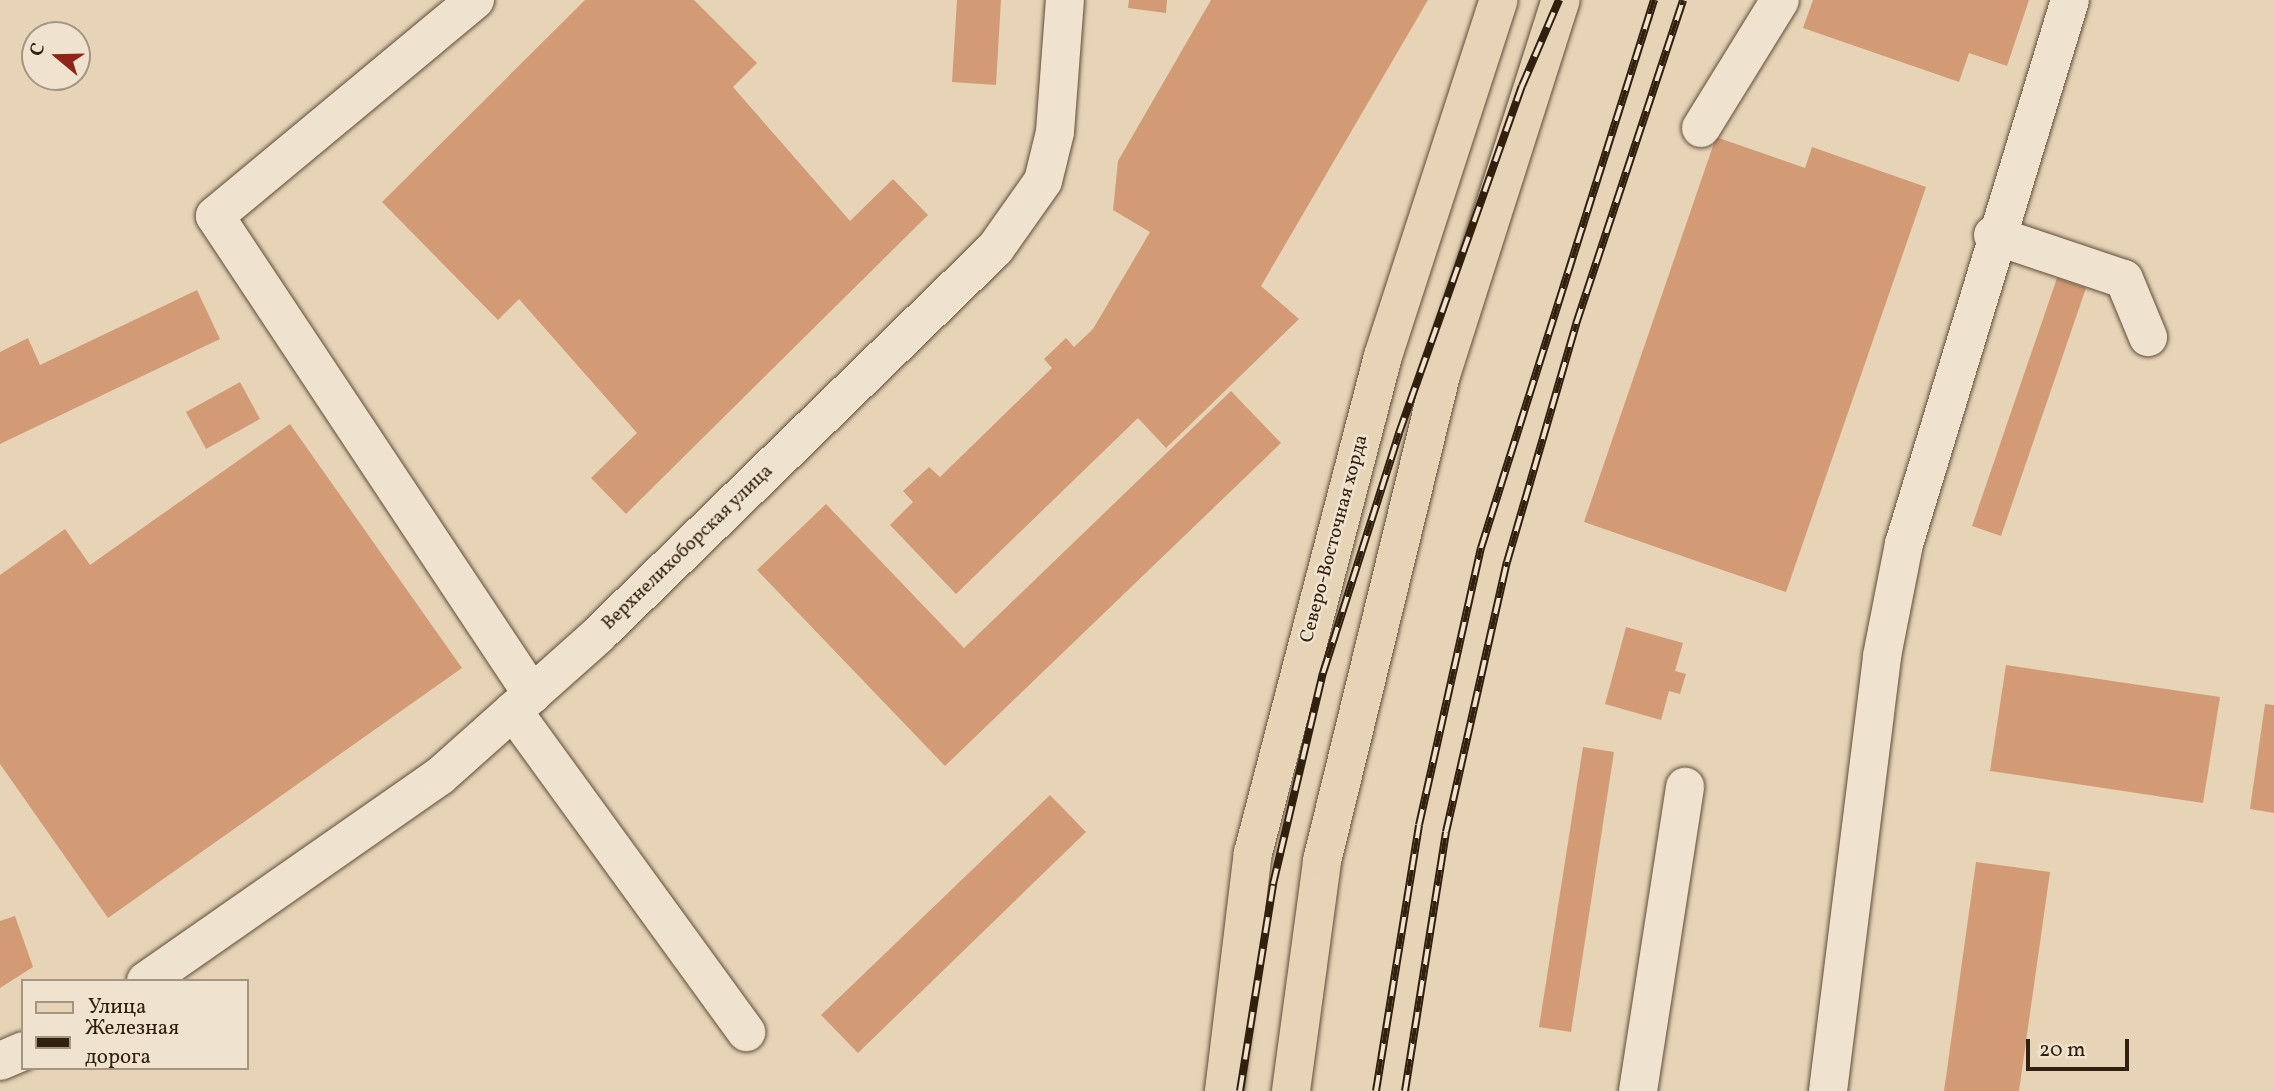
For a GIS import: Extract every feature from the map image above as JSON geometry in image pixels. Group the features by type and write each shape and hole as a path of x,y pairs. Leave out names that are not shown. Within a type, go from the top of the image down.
{"main road":[{"name":"Северо-Восточная хорда","path":"1224,1091 1253,853 1383,356 1499,0"},
{"path":"1290,1091 1322,861 1441,375 1560,0"}],"street":[{"path":"475,0 215,216 523,703 746,1032"},
{"name":"Верхнелихоборская улица","path":"149,979 440,776 523,703 1026,213 1043,181 1055,132 1065,0"},
{"path":"1701,128 1780,0"},
{"path":"1828,1091 1894,594 1993,235 2070,0"},
{"path":"1993,235 2124,279 2148,337"},
{"path":"1638,1091 1685,787"},
{"path":"0,1061 21,1052"}],"building":[{"path":"585,0 694,0 757,63 733,87 850,221 893,179 928,215 626,514 591,478 637,433 519,299 498,320 382,202"},
{"path":"957,0 1001,0 996,85 952,82"},
{"path":"1129,0 1167,0 1166,13 1128,8"},
{"path":"1211,0 1428,0 1261,286 1299,319 1166,448 1138,418 956,594 890,525 913,502 903,491 929,467 940,477 1052,368 1044,359 1066,338 1074,347 1093,329 1150,232 1113,210 1118,161"},
{"path":"1813,0 2029,0 2007,66 1969,53 1959,82 1803,28"},
{"path":"1716,137 1805,168 1812,147 1926,187 1786,592 1584,522"},
{"path":"2057,278 2086,288 2001,536 1972,526"},
{"path":"197,290 220,339 0,444 0,352 28,338 40,365"},
{"path":"240,382 260,419 206,449 186,412"},
{"path":"1231,391 1281,443 945,766 757,570 826,504 964,648"},
{"path":"290,424 462,668 108,918 0,764 0,575 65,529 90,565"},
{"path":"1626,627 1683,643 1675,671 1686,674 1680,694 1669,691 1661,720 1605,704"},
{"path":"2006,665 2220,697 2203,803 1990,771"},
{"path":"2265,704 2274,705 2274,813 2250,809"},
{"path":"1583,747 1614,752 1571,1032 1539,1027"},
{"path":"1050,795 1086,832 858,1053 821,1015"},
{"path":"1976,862 2050,872 2019,1091 1944,1091"},
{"path":"15,916 33,967 0,988 0,921"}],"railway":[{"path":"1240,1091 1273,884 1323,673 1399,433 1522,86 1559,0"},
{"path":"1376,1091 1419,825 1481,548 1654,0"},
{"path":"1405,1091 1446,832 1507,562 1576,324 1683,0"}]}
